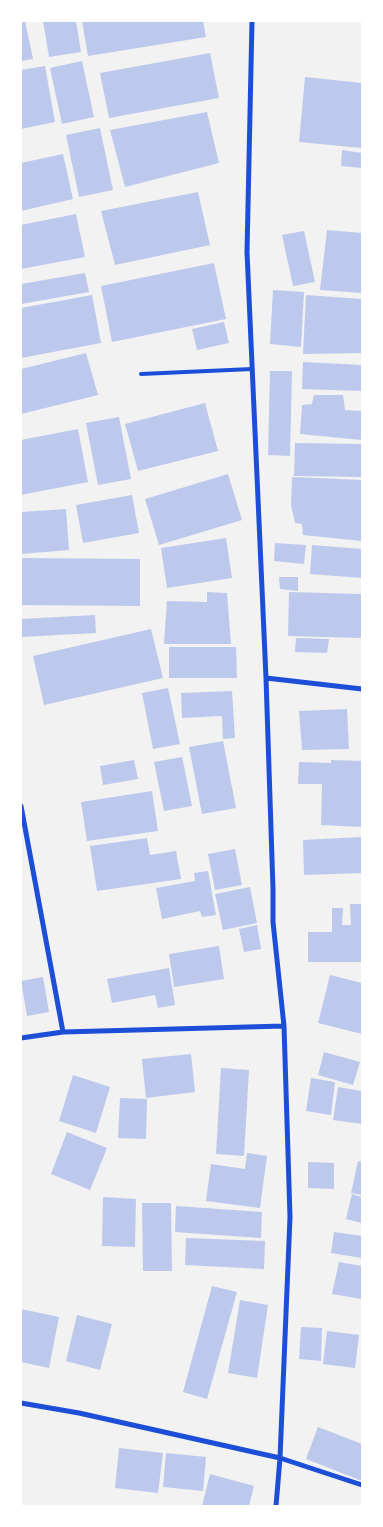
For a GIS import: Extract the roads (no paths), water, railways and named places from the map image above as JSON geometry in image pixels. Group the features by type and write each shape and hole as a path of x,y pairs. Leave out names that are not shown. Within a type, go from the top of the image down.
{"street":[{"path":"252,21 247,252 266,678 273,922 284,1026 290,1217 280,1458 276,1506"},
{"path":"266,678 362,689"},
{"path":"21,806 64,1032"},
{"path":"21,1038 64,1032 284,1026"},
{"path":"21,1403 79,1412 280,1458 362,1485"}],"lane":[{"path":"141,374 252,369"}]}
